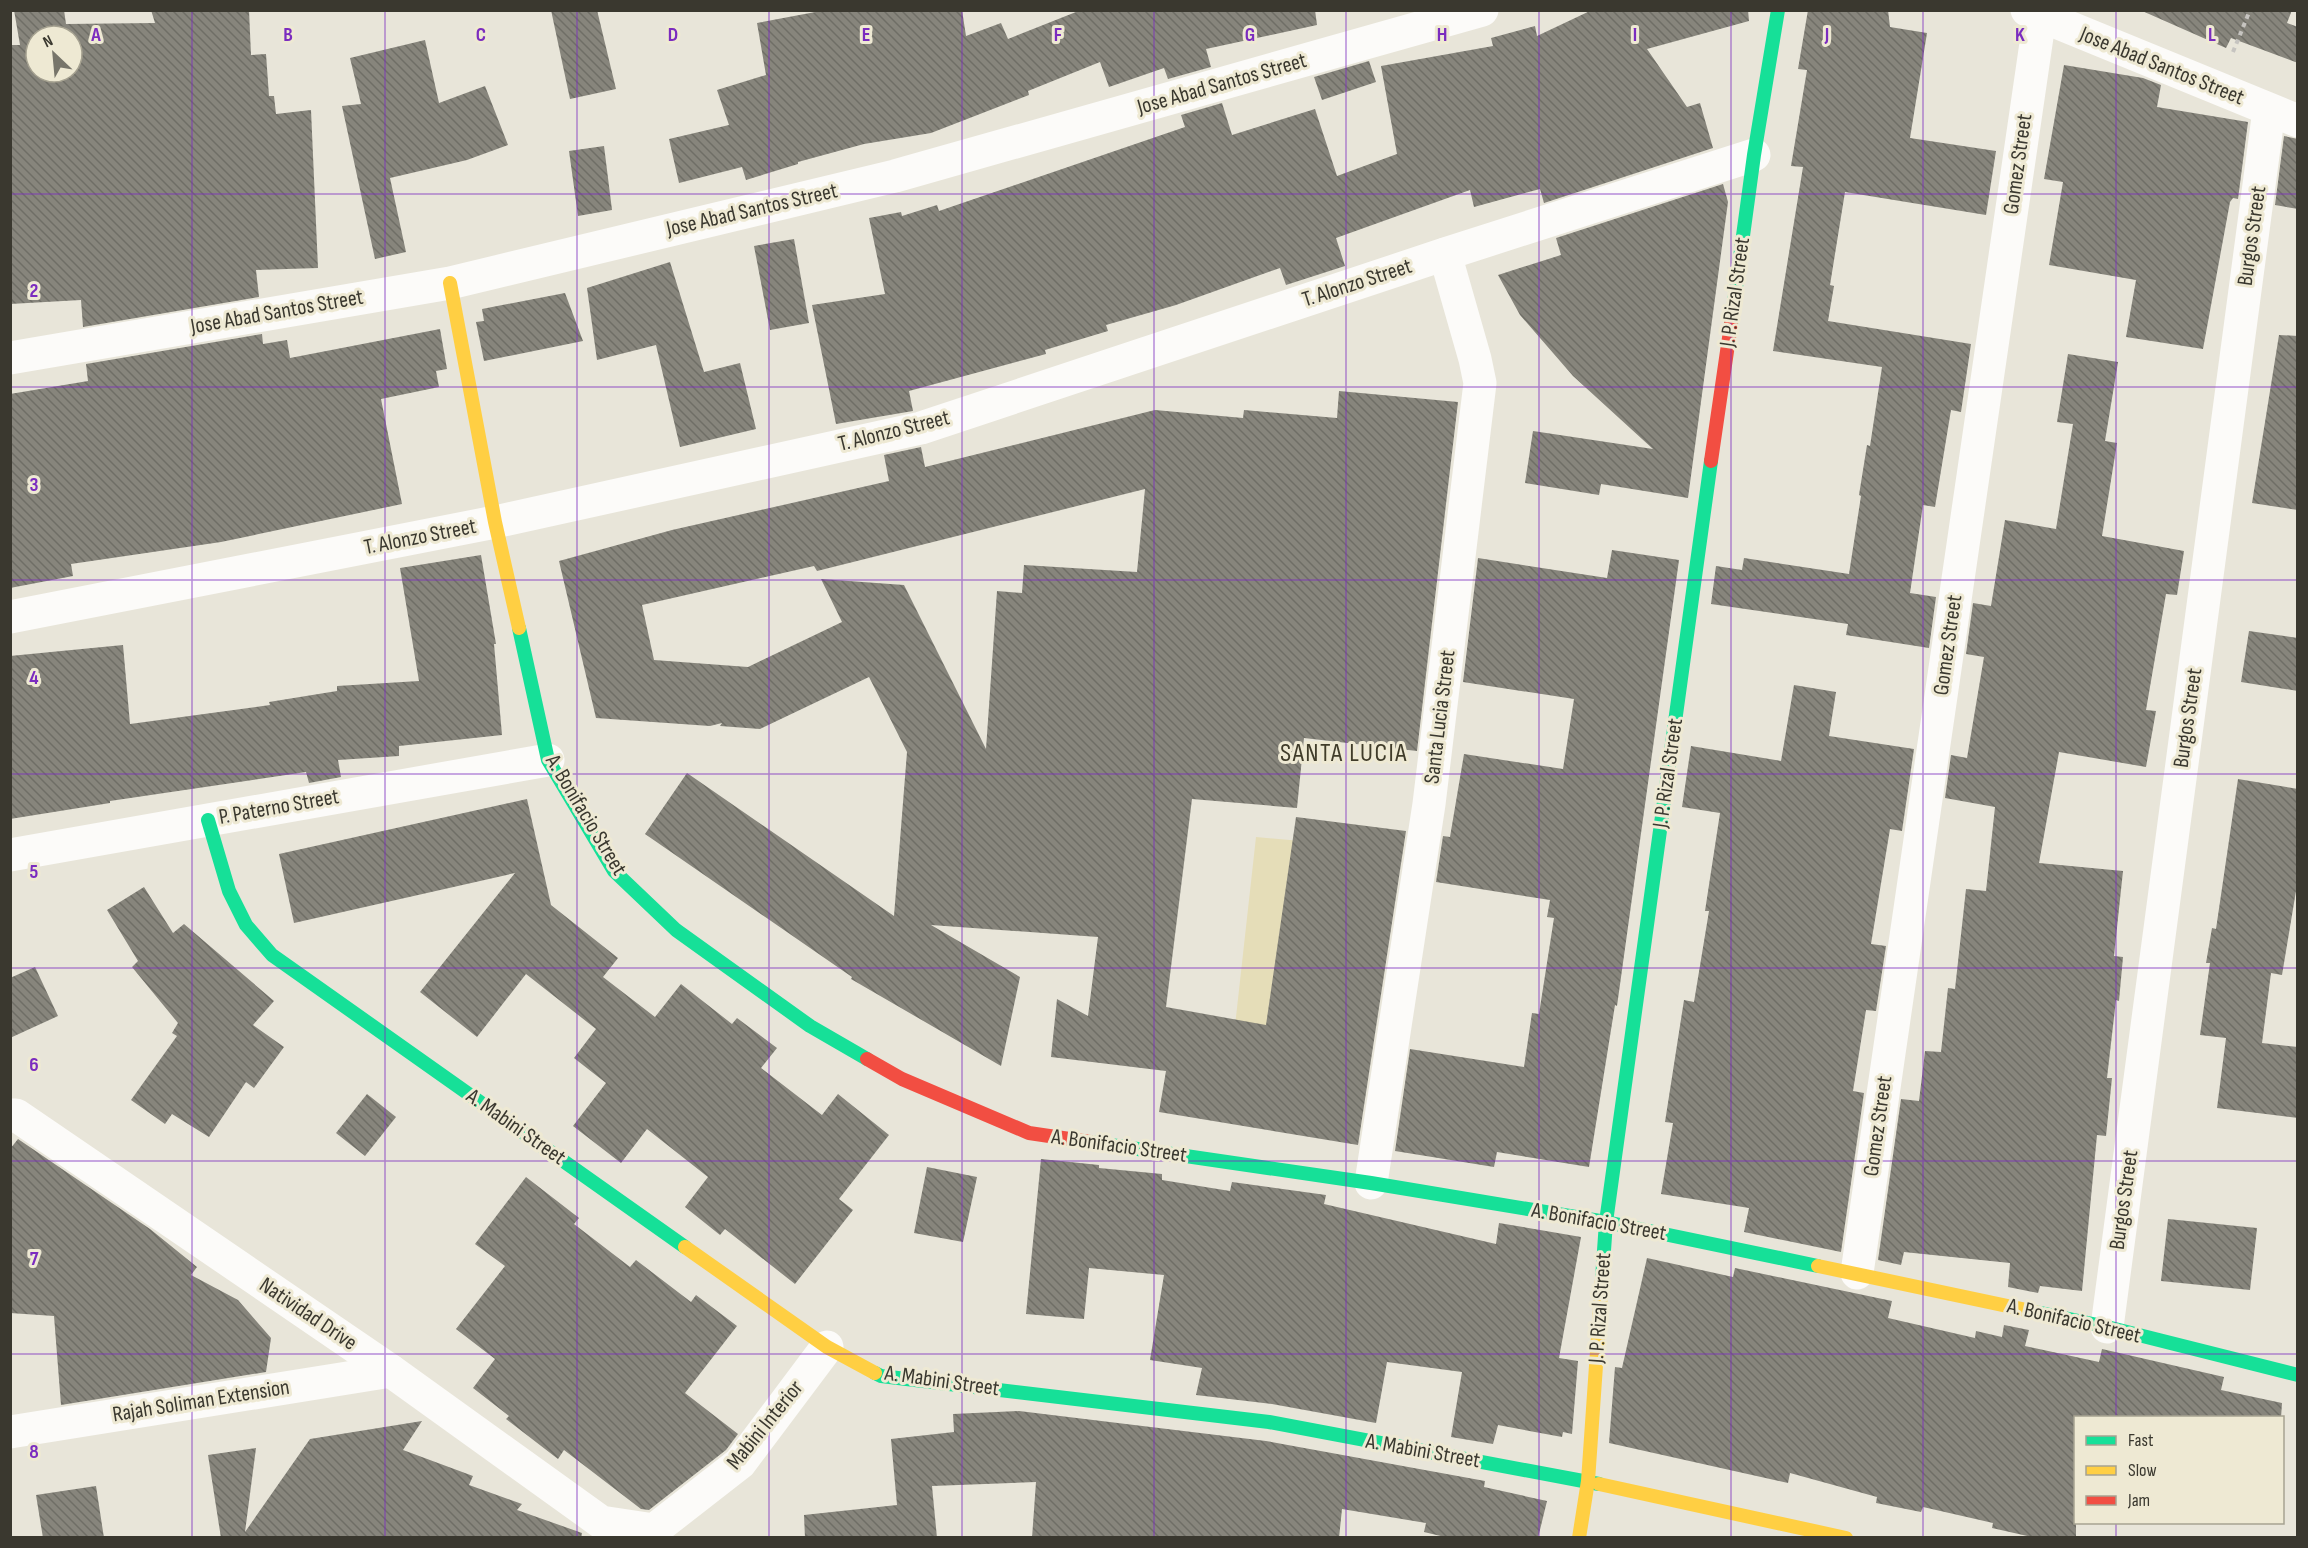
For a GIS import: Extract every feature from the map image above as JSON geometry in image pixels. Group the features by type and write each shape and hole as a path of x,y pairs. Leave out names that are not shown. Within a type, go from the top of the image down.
{"street":[{"name":"Jose Abad Santos Street","path":"10,358 450,283 895,176 1482,10"},
{"name":"J. P. Rizal Street","path":"1579,1538 1588,1481 1606,1222 1754,155 1778,10"},
{"name":"Jose Abad Santos Street","path":"2034,13 2283,115"},
{"name":"Gomez Street","path":"1857,1273 2034,13"},
{"name":"Burgos Street","path":"2107,1327 2283,115"},
{"name":"T. Alonzo Street","path":"10,617 495,522 921,428 1445,254 1754,155"},
{"name":"Santa Lucia Street","path":"1371,1183 1429,804 1480,382 1476,360 1445,254"},
{"name":"A. Bonifacio Street","path":"450,283 495,522 548,760 614,871 676,930 810,1026 902,1079 1029,1133 1371,1183 1606,1222 2107,1327 2298,1375"},
{"name":"P. Paterno Street","path":"10,855 548,760"},
{"name":"A. Mabini Street","path":"208,820 229,891 246,925 272,955 827,1347 881,1376 1269,1422 1588,1481 1846,1538"},
{"name":"Natividad Drive","path":"10,1115 16,1115 391,1371 600,1530"},
{"name":"Mabini Interior","path":"600,1530 654,1530 740,1463 827,1347"},
{"name":"Rajah Soliman Extension","path":"10,1432 391,1371"}],"path":[{"path":"2218,89 2250,10"}],"shaded area":[{"path":"1256,837 1392,849 1365,1040 1235,1026"}],"building":[{"path":"14,10 64,10 66,24 155,23 151,10 249,10 251,55 266,54 269,96 274,96 276,114 311,110 318,268 256,270 259,297 83,327 81,300 10,304 10,45 20,45"},
{"path":"551,10 597,10 616,89 570,99"},
{"path":"826,10 962,10 966,36 1001,23 1008,39 1081,10 1315,10 1317,25 1206,49 1211,67 1168,79 1164,68 1109,87 1100,62 1028,91 1029,95 931,133 864,144 798,162 798,164 746,180 742,167 679,183 669,139 729,125 717,90 766,75 757,23"},
{"path":"1592,10 1748,10 1749,21 1647,49 1687,107 1700,103 1713,148 1544,203 1540,189 1474,207 1470,190 1336,238 1345,266 1286,285 1280,268 1176,305 1106,325 1108,331 1045,350 1046,354 909,391 913,411 836,424 812,305 885,294 869,218 901,212 902,216 937,205 939,211 1185,127 1181,115 1222,103 1232,135 1315,109 1337,176 1397,154 1381,66 1493,46 1491,38 1535,26 1537,36"},
{"path":"1808,10 1888,10 1890,27 1927,33 1910,138 1996,151 1986,215 1845,192 1830,285 1834,286 1828,321 1971,344 1961,412 1951,410 1935,507 1923,505 1910,593 1936,597 1929,648 1846,635 1848,624 1711,604 1716,566 1742,570 1744,558 1849,574 1867,445 1870,446 1882,367 1773,351 1803,167 1791,166 1807,70 1798,69"},
{"path":"2140,10 2292,10 2287,23 2298,27 2298,63 2231,38 2226,48"},
{"path":"425,40 439,103 485,86 508,145 467,160 390,178 406,252 375,259 342,106 361,104 350,58"},
{"path":"1369,61 1376,82 1322,100 1314,77"},
{"path":"2064,65 2143,78 2161,85 2157,107 2248,122 2238,199 2233,198 2230,202 2203,349 2126,337 2136,280 2049,265 2063,182 2044,179"},
{"path":"2284,136 2298,139 2298,209 2275,205"},
{"path":"604,146 612,210 578,216 569,151"},
{"path":"1723,184 1728,202 1688,498 1601,484 1599,495 1525,483 1533,431 1653,449 1573,376 1520,315 1498,275 1561,255 1556,238"},
{"path":"794,239 809,323 770,330 754,246"},
{"path":"670,262 704,372 740,363 756,429 680,447 656,345 597,360 587,288"},
{"path":"565,293 583,341 484,361 476,322 484,321 482,309"},
{"path":"440,329 447,369 436,371 439,387 381,399 402,504 221,542 71,564 73,576 10,588 10,394 88,381 86,364 262,334 263,344 287,340 290,358"},
{"path":"2279,335 2298,336 2298,510 2252,503"},
{"path":"2068,354 2118,362 2105,441 2117,443 2102,536 2184,551 2177,595 2166,594 2146,710 2156,711 2146,767 2059,752 2039,863 2123,871 2114,956 2123,957 2119,1001 2116,1000 2107,1078 2112,1078 2106,1136 2097,1135 2082,1291 2040,1286 2038,1293 2008,1287 2010,1263 1904,1252 1901,1265 1878,1260 1901,1099 1919,1101 1925,1051 1941,1052 1948,988 1955,989 1966,889 1986,891 1995,807 1945,798 1951,755 1967,758 1984,657 1966,654 1973,603 1991,606 2005,520 2056,529 2073,424 2057,422"},
{"path":"1339,391 1458,402 1417,751 1304,738 1297,808 1192,799 1166,1007 1266,1025 1296,817 1406,831 1358,1145 1159,1112 1166,1071 1051,1057 1057,999 1088,1016 1098,937 931,925 1020,977 1001,1066 851,979 852,977 645,834 687,773 894,916 907,752 869,677 760,729 720,726 722,723 710,726 596,718 559,561 672,530 889,481 884,455 921,447 925,467 1155,410 1243,418 1244,410 1337,418","holes":["1145,489 1137,572 1024,565 1022,593 997,591 986,749 904,585 821,579 842,622 748,667 654,660 642,605 814,566 817,571"]},
{"path":"1612,550 1679,560 1617,1006 1615,1005 1589,1167 1497,1152 1494,1167 1395,1151 1410,1049 1524,1067 1532,1013 1539,1014 1554,918 1547,917 1550,900 1436,882 1443,836 1450,837 1464,754 1563,769 1574,699 1463,682 1478,558 1607,578"},
{"path":"481,555 496,644 494,644 502,735 399,746 399,756 338,760 341,777 309,783 306,772 110,801 110,803 10,819 10,656 123,645 130,724 270,705 269,702 337,691 337,686 419,681 400,568"},
{"path":"2249,631 2298,638 2298,691 2241,682"},
{"path":"1794,685 1836,692 1829,736 1914,749 1902,831 1890,829 1871,944 1886,946 1876,1011 1866,1010 1853,1091 1864,1093 1841,1252 1744,1232 1749,1208 1661,1194 1673,1123 1665,1122 1684,1000 1694,1002 1709,911 1705,911 1720,813 1682,807 1691,746 1781,761"},
{"path":"2238,779 2298,789 2298,879 2282,975 2271,973 2262,1043 2298,1047 2298,1118 2217,1108 2226,1038 2200,1035 2210,963 2206,963 2212,928 2216,929"},
{"path":"527,799 551,905 618,958 603,977 655,1017 681,984 732,1024 737,1018 777,1048 761,1068 822,1115 838,1094 889,1135 839,1199 853,1210 795,1284 725,1229 720,1235 685,1207 708,1177 647,1129 621,1163 573,1126 606,1083 574,1058 596,1029 526,974 477,1037 420,992 515,873 294,923 279,854"},
{"path":"144,887 173,933 184,924 274,1001 253,1025 284,1047 254,1088 246,1082 209,1137 172,1114 165,1124 131,1100 177,1036 172,1033 178,1023 132,967 138,961 107,910"},
{"path":"35,967 58,1016 10,1038 10,978"},
{"path":"367,1094 396,1117 365,1156 336,1133"},
{"path":"18,1139 150,1229 197,1267 191,1275 238,1300 271,1338 266,1372 61,1405 54,1316 10,1313 10,1149"},
{"path":"1041,1159 1162,1174 1162,1180 1230,1191 1232,1182 1326,1195 1324,1204 1496,1244 1499,1223 1581,1237 1559,1358 1578,1361 1572,1434 1563,1432 1562,1437 1498,1425 1493,1444 1451,1437 1462,1372 1387,1362 1376,1423 1272,1404 1196,1395 1202,1368 1150,1360 1164,1275 1089,1268 1084,1319 1026,1314"},
{"path":"927,1167 977,1177 963,1242 914,1233"},
{"path":"526,1177 579,1218 574,1224 630,1267 636,1260 691,1302 696,1295 737,1326 685,1393 738,1434 726,1450 649,1510 641,1509 564,1450 558,1459 506,1419 509,1416 473,1388 495,1359 456,1329 505,1266 475,1244"},
{"path":"2168,1219 2257,1228 2250,1290 2161,1281"},
{"path":"1647,1258 1733,1277 1735,1268 1892,1301 1888,1318 1975,1338 1976,1331 2002,1337 2004,1325 2029,1330 2025,1346 2099,1362 2102,1349 2224,1377 2221,1390 2282,1403 2281,1416 2074,1416 2076,1538 2036,1538 1992,1528 1993,1523 1923,1507 1921,1512 1876,1503 1877,1497 1790,1473 1788,1483 1609,1443 1615,1367 1622,1368"},
{"path":"1019,1411 1266,1441 1485,1481 1484,1487 1547,1501 1538,1538 1449,1538 1424,1532 1426,1523 1342,1509 1339,1538 1032,1538 1036,1482 932,1486 937,1538 805,1538 804,1515 897,1505 891,1439 954,1432 953,1414"},
{"path":"422,1421 403,1450 473,1476 469,1485 522,1504 517,1510 582,1533 581,1538 221,1538 208,1455 256,1448 245,1532 310,1439"},
{"path":"96,1486 104,1538 43,1538 36,1495"}],"traffic: fast":[{"path":"1731,324 1754,155 1778,10"},
{"path":"1602,1279 1606,1222 1711,461"},
{"path":"519,628 548,760 614,871 676,930 810,1026 867,1059"},
{"path":"208,820 229,891 246,925 272,955 685,1247"},
{"path":"1090,1142 1371,1183 1606,1222 1818,1266"},
{"path":"2036,1312 2107,1327 2298,1375"},
{"path":"875,1373 881,1376 1269,1422 1599,1484"}],"traffic: slow":[{"path":"450,283 495,522 519,628"},
{"path":"685,1247 827,1347 875,1373"},
{"path":"1818,1266 2036,1312"},
{"path":"1579,1538 1588,1481 1602,1279"},
{"path":"1599,1484 1846,1538"}],"traffic: jam":[{"path":"1711,461 1731,324"},
{"path":"867,1059 902,1079 1029,1133 1090,1142"}],"district":[{"name":"SANTA LUCIA","path":"1344,753"}]}
